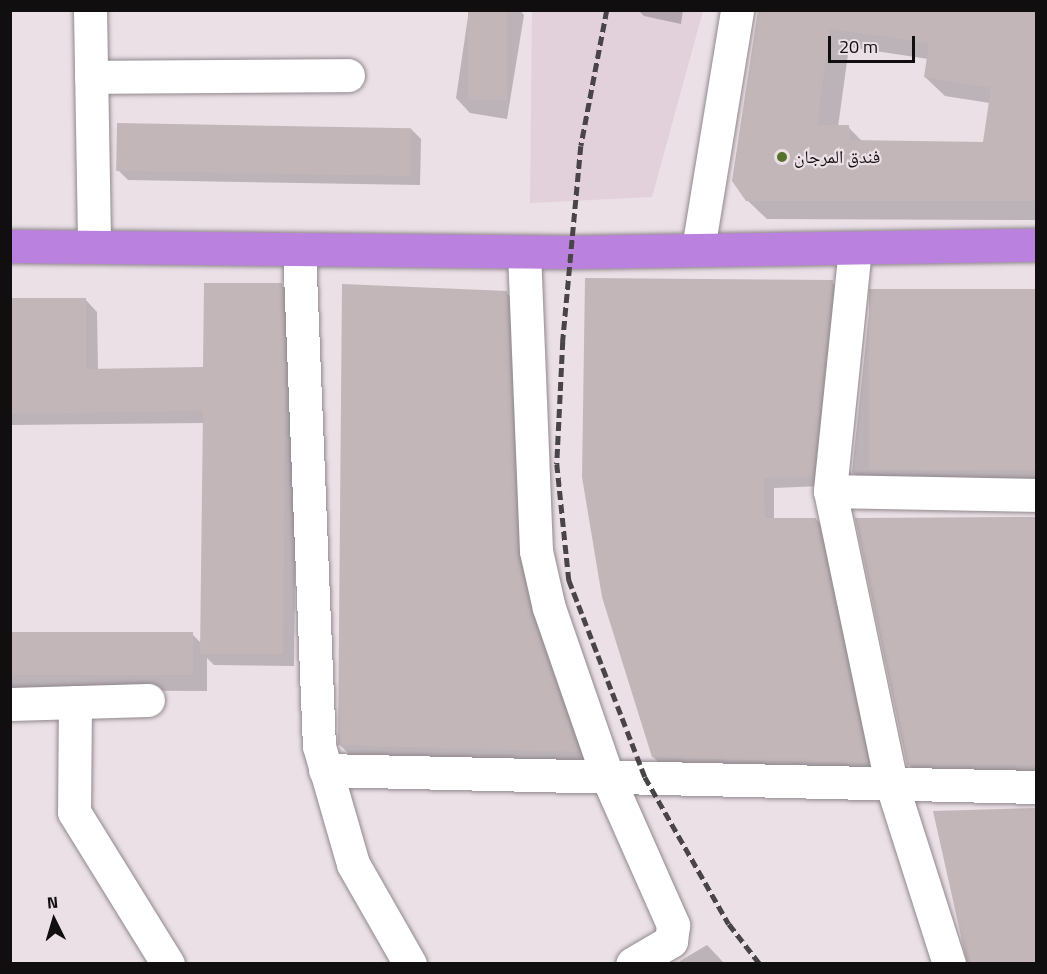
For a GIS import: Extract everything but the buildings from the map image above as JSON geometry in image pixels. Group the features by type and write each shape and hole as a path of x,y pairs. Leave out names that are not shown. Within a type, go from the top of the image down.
{"highway":[{"path":"10,246 524,252 1036,245"}],"street":[{"path":"90,10 94,246"},
{"path":"698,249 737,10"},
{"path":"91,77 348,75"},
{"path":"855,248 830,491 891,782 949,963"},
{"path":"299,249 319,746 353,864 410,963"},
{"path":"524,252 537,551 549,608 608,778 675,935 671,941 632,963"},
{"path":"830,491 1036,495"},
{"path":"10,704 148,700"},
{"path":"75,702 74,812 168,963"},
{"path":"325,770 1036,787"}],"shaded area":[{"path":"532,11 703,11 652,197 530,203"}],"railway":[{"path":"607,10 581,146 563,341 557,464 569,580 645,777 729,924 760,964"}],"place":[{"name":"فندق المرجان","path":"782,157"}]}
